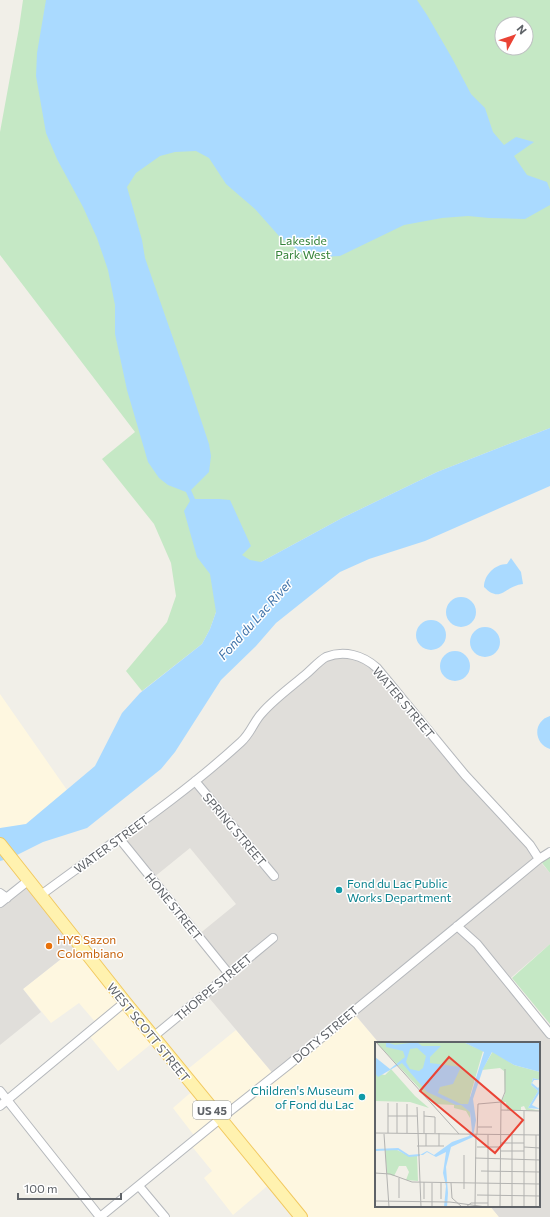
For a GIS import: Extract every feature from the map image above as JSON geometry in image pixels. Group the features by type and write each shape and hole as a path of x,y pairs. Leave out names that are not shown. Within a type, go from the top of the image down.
{"main road":[{"name":"WEST SCOTT STREET","path":"0,844 153,1037 301,1217"}],"street":[{"name":"WATER STREET","path":"41,895 195,782 243,741 254,727 261,713 324,658 336,654 351,654 365,659 378,669 465,775 530,845 539,859"},
{"name":"SPRING STREET","path":"195,782 274,876"},
{"name":"HONE STREET","path":"119,838 229,974"},
{"name":"DOTY STREET","path":"100,1217 539,859 550,852"},
{"path":"0,903 4,895 29,880"},
{"path":"457,926 477,944 550,1034"},
{"name":"THORPE STREET","path":"153,1037 273,938"},
{"path":"0,1106 125,1002"},
{"path":"0,1091 100,1217"},
{"path":"139,1186 165,1217"}],"shaded area":[{"path":"332,655 368,661 550,873 550,944 507,981 550,1034 550,1217 499,1217 491,1207 540,1207 540,1042 378,1042 352,1011 275,1076 205,993 229,974 198,935 236,904 190,848 153,878 119,838 195,781 324,658"},
{"path":"0,694 67,790 26,824 0,829"},
{"path":"29,880 80,944 23,989 41,1012 0,1045 0,893 7,897"},
{"path":"80,944 156,1040 118,1071 87,1033 97,1024 79,1003 51,1023 23,989"},
{"path":"352,1011 378,1042 375,1042 375,1207 491,1207 499,1217 301,1217 272,1182 233,1215 204,1178 212,1171 190,1144 196,1138 173,1108 196,1090 183,1073 236,1030 275,1076"}],"green space":[{"name":"Lakeside Park West","path":"23,0 550,0 550,428 437,472 342,518 261,562 216,612 210,629 202,644 142,691 126,671 167,622 176,596 171,563 154,524 102,459 135,432 0,255 0,132"},
{"path":"550,852 550,873 539,859"},
{"path":"550,944 550,1024 512,978"}],"water":[{"name":"Fond du Lac River","path":"46,0 417,0 452,58 471,94 485,108 493,132 504,145 516,137 534,142 514,156 527,175 547,182 550,190 550,205 525,219 468,216 442,218 404,225 340,256 322,257 303,254 279,236 255,209 226,184 209,158 196,151 175,152 160,156 136,173 127,187 142,240 145,258 209,444 211,456 209,472 191,490 195,499 230,500 251,546 242,555 250,560 261,562 342,518 437,472 550,428 550,486 425,541 369,559 340,572 276,623 256,646 221,680 175,752 161,769 87,828 43,842 11,858 0,861 0,828 26,824 95,766 122,713 140,693 202,644 210,629 216,612 210,574 197,557 184,511 190,501 186,492 168,485 159,478 148,462 127,390 115,334 115,305 108,270 97,238 83,207 57,159 46,133 36,76 37,53"},
{"path":"511,558 521,572 523,584 517,585 499,594 490,592 484,587 488,574 494,568 507,564"},
{"path":"461,597 471,602 476,612 471,622 461,627 451,622 446,612 451,602"},
{"path":"431,620 437,621 445,629 445,641 437,649 431,650 425,649 417,641 416,635 417,629 425,621"},
{"path":"485,627 496,631 500,642 496,653 485,657 474,653 470,642 474,631"},
{"path":"455,651 461,652 469,660 469,672 461,680 455,681 449,680 441,672 440,666 441,660 449,652"},
{"path":"550,716 550,749 540,742 537,732 540,722"}],"place":[{"name":"Fond du Lac Public Works Department","path":"339,890"},
{"name":"HYS Sazon Colombiano","path":"49,946"},
{"name":"Children's Museum of Fond du Lac","path":"362,1097"}]}
